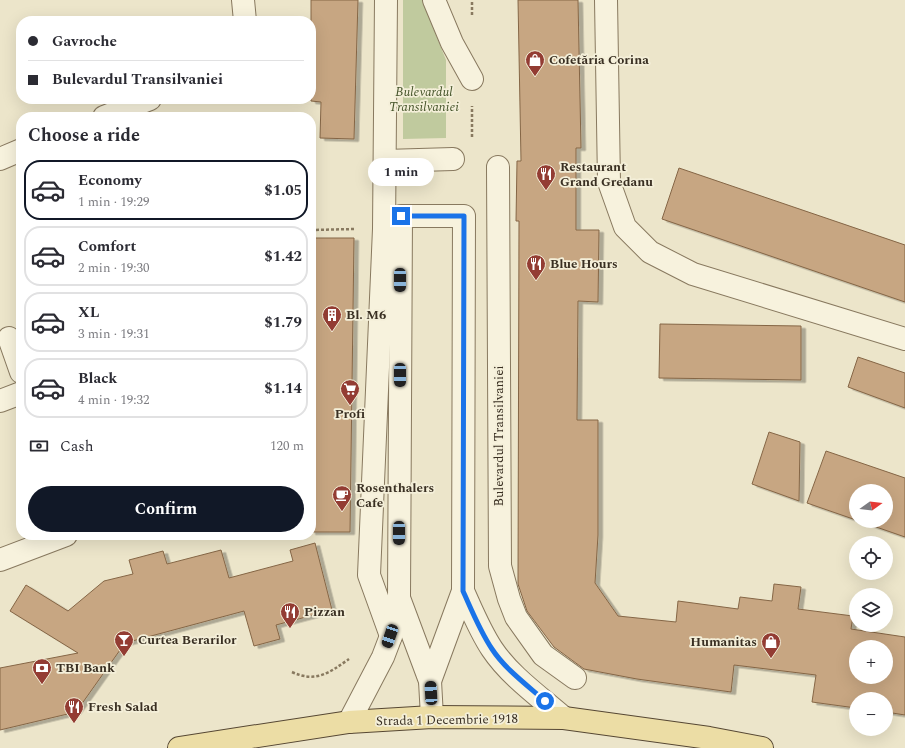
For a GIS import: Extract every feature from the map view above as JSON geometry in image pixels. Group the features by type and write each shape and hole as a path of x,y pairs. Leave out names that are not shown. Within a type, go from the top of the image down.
{"main road":[{"name":"Strada 1 Decembrie 1918","path":"180,748 349,722 432,717 564,718 709,738 762,748"}],"street":[{"path":"243,0 245,16"},
{"path":"386,0 384,228 369,575 390,636"},
{"path":"434,0 452,44 472,79"},
{"path":"606,0 609,182 625,227 650,252 693,274 905,339"},
{"path":"117,112 137,104"},
{"path":"0,158 16,152"},
{"path":"385,161 453,159"},
{"name":"Bulevardul Transilvaniei","path":"498,167 500,566 509,599 516,617 543,655 575,678"},
{"path":"349,722 383,657 390,636 399,598 401,216 464,216 463,591 430,682"},
{"path":"10,338 16,357"},
{"path":"0,401 16,395"},
{"path":"0,560 53,540"},
{"path":"463,591 477,624 492,650 514,673 564,718"},
{"path":"399,598 430,682 432,717"}],"path":[{"path":"316,230 384,228"},
{"path":"292,672 308,678 318,676 331,671 354,655"}],"green space":[{"name":"Bulevardul Transilvaniei","path":"403,0 422,0 446,60 446,138 403,139"}],"building":[{"path":"311,0 358,0 354,139 320,138 321,102 316,102 316,16 311,16"},
{"path":"518,0 578,0 581,148 576,148 576,230 599,230 598,302 578,301 577,420 598,420 598,535 595,583 618,616 676,622 678,601 738,609 740,597 772,601 774,584 801,587 798,609 849,615 849,632 871,632 905,637 905,715 893,713 893,692 849,692 849,707 812,702 816,675 734,665 731,692 637,679 584,669 554,647 527,611 518,584 519,221 516,221 517,161 521,161"},
{"path":"679,168 905,245 905,302 662,219"},
{"name":"Bl. M6","path":"316,238 354,238 350,532 316,532"},
{"path":"660,324 801,326 801,380 659,378"},
{"path":"858,357 905,373 905,408 848,387"},
{"path":"769,432 800,442 799,501 752,484"},
{"path":"826,451 905,478 905,537 879,528 893,528 893,484 849,484 849,518 807,503"},
{"path":"315,543 332,610 276,625 280,639 254,646 244,611 125,643 76,712 0,730 0,668 78,653 10,611 26,585 68,611 104,581 133,574 129,560 163,551 167,564 221,550 229,578 293,561 290,550"}],"place":[{"name":"Cofetăria Corina","path":"535,77"},
{"name":"Restaurant Grand Gredanu","path":"546,191"},
{"name":"Blue Hours","path":"536,281"},
{"name":"Bl. M6","path":"332,332"},
{"name":"Profi","path":"350,406"},
{"name":"Rosenthalers Cafe","path":"342,512"},
{"name":"Pizzan","path":"290,629"},
{"name":"Curtea Berarilor","path":"124,657"},
{"name":"Humanitas","path":"771,659"},
{"name":"TBI Bank","path":"42,685"},
{"name":"Fresh Salad","path":"74,724"}],"route":[{"path":"401,216 464,216 463,591 477,624 492,650 514,673 545,701"}]}
